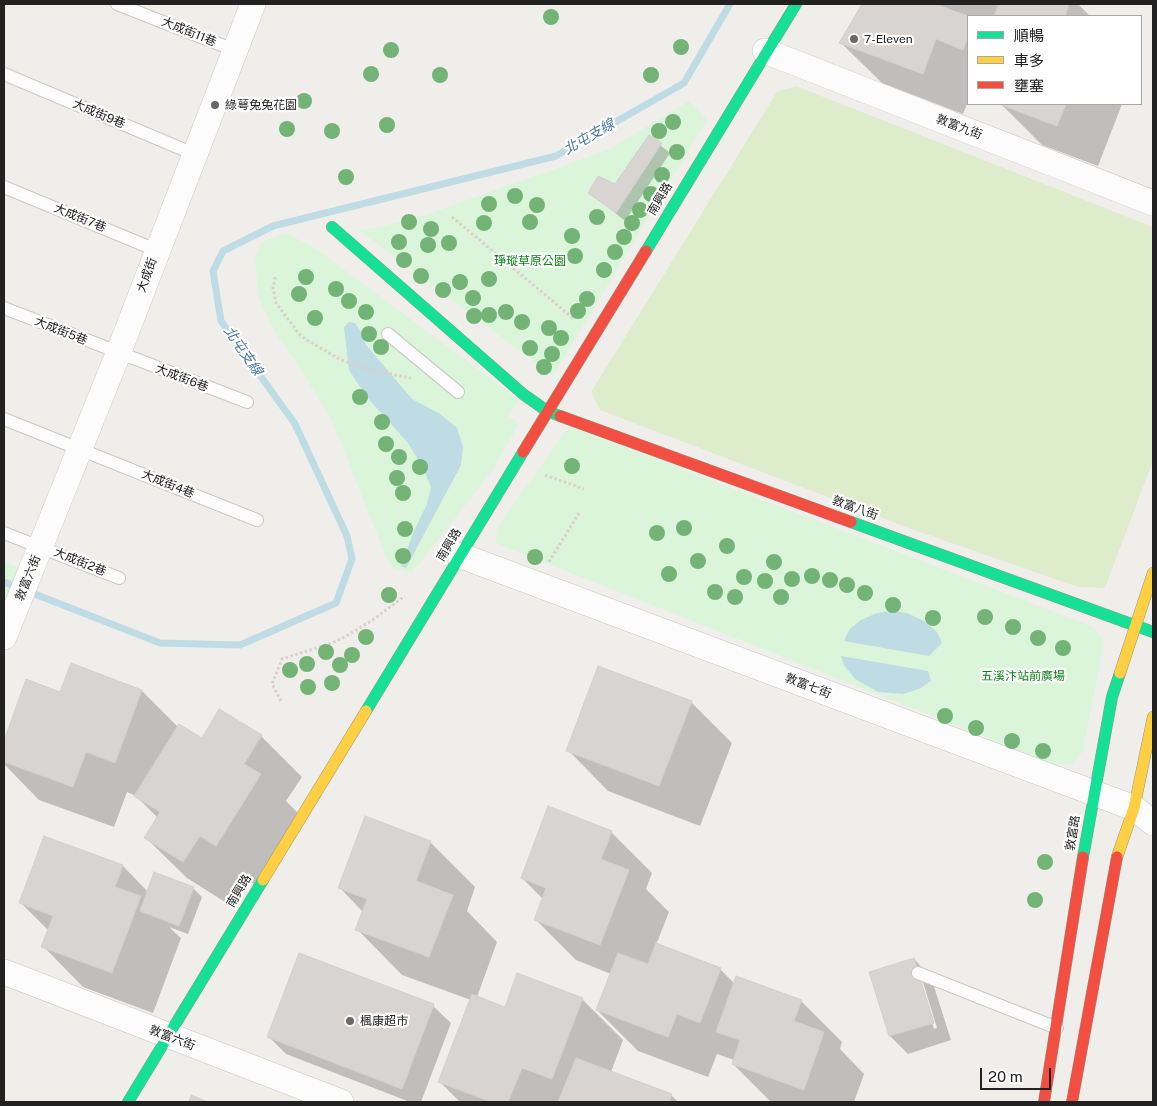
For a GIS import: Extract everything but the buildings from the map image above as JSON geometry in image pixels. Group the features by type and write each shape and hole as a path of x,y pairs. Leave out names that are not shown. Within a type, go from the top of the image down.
{"street":[{"name":"大成街","path":"40,547 78,448 118,354 156,250 253,4"},
{"name":"南興路","path":"128,1102 765,51 796,4"},
{"name":"敦富九街","path":"765,51 1153,203"},
{"name":"敦富八街","path":"332,227 523,394 547,411 1153,632"},
{"name":"敦富六街","path":"8,626 40,547"},
{"name":"敦富七街","path":"459,555 1093,792 1134,808 1153,823"},
{"name":"敦富路","path":"1044,1102 1093,792 1112,697 1153,573"},
{"path":"1072,1102 1117,856 1134,808 1153,717"},
{"name":"敦富六街","path":"4,972 341,1102"}],"lane":[{"name":"大成街11巷","path":"117,4 234,50"},
{"name":"大成街9巷","path":"4,74 194,154"},
{"name":"大成街7巷","path":"4,187 156,250"},
{"name":"大成街5巷","path":"4,308 118,354"},
{"path":"388,334 458,392"},
{"name":"大成街6巷","path":"118,354 247,402"},
{"name":"大成街4巷","path":"4,419 257,520"},
{"name":"大成街2巷","path":"4,533 119,578"},
{"path":"918,973 1057,1028"}],"path":[{"path":"452,217 594,334"},
{"path":"275,278 273,288 276,303 295,329 308,340 349,363 413,379"},
{"path":"545,475 584,489"},
{"path":"546,567 579,513"},
{"path":"281,701 272,684 282,659 350,634 374,620 412,590"}],"green space":[{"path":"796,86 1153,227 1153,461 1105,588 1078,587 914,530 600,410 591,392 777,92"},
{"name":"琤瑽草原公園","path":"689,101 707,120 553,376 360,231 414,219 608,150"},
{"path":"286,233 315,248 519,400 508,416 519,423 493,470 412,573 390,567 332,421 295,360 278,338 259,299 255,261 261,242"},
{"name":"五溪汴站前廣場","path":"569,426 1094,627 1104,642 1083,751 1073,764 1054,764 495,543 500,523"},
{"path":"4,562 21,568 4,608"}],"water":[{"path":"349,322 355,323 366,345 412,399 440,414 457,428 463,447 461,465 406,568 401,566 414,531 427,504 431,487 422,466 408,443 366,396 349,370 344,327"},
{"path":"892,611 907,613 924,621 937,632 942,643 929,656 844,641 849,630 861,620 877,613"},
{"path":"841,656 928,671 931,681 919,689 903,694 878,692 855,679 844,665"}],"waterway":[{"name":"北屯支線","path":"4,582 160,643 240,645 336,603 352,559 347,536 295,424 221,321 213,271 223,251 273,226 556,156 684,83 730,4"}],"traffic: fast":[{"path":"646,251 796,4"},
{"path":"332,227 523,394 547,411 560,416"},
{"path":"366,711 523,452"},
{"path":"851,522 1153,632"},
{"path":"1083,857 1112,697 1120,673"},
{"path":"128,1102 263,880"}],"traffic: slow":[{"path":"1120,673 1153,573"},
{"path":"263,880 366,711"},
{"path":"1117,857 1134,808 1153,717"}],"traffic: jam":[{"path":"523,452 646,251"},
{"path":"560,416 851,522"},
{"path":"1044,1102 1083,857"},
{"path":"1072,1102 1117,857"}],"place":[{"name":"7-Eleven","path":"854,39"},
{"name":"綠萼兔兔花園","path":"215,105"},
{"name":"楓康超市","path":"350,1021"}]}
